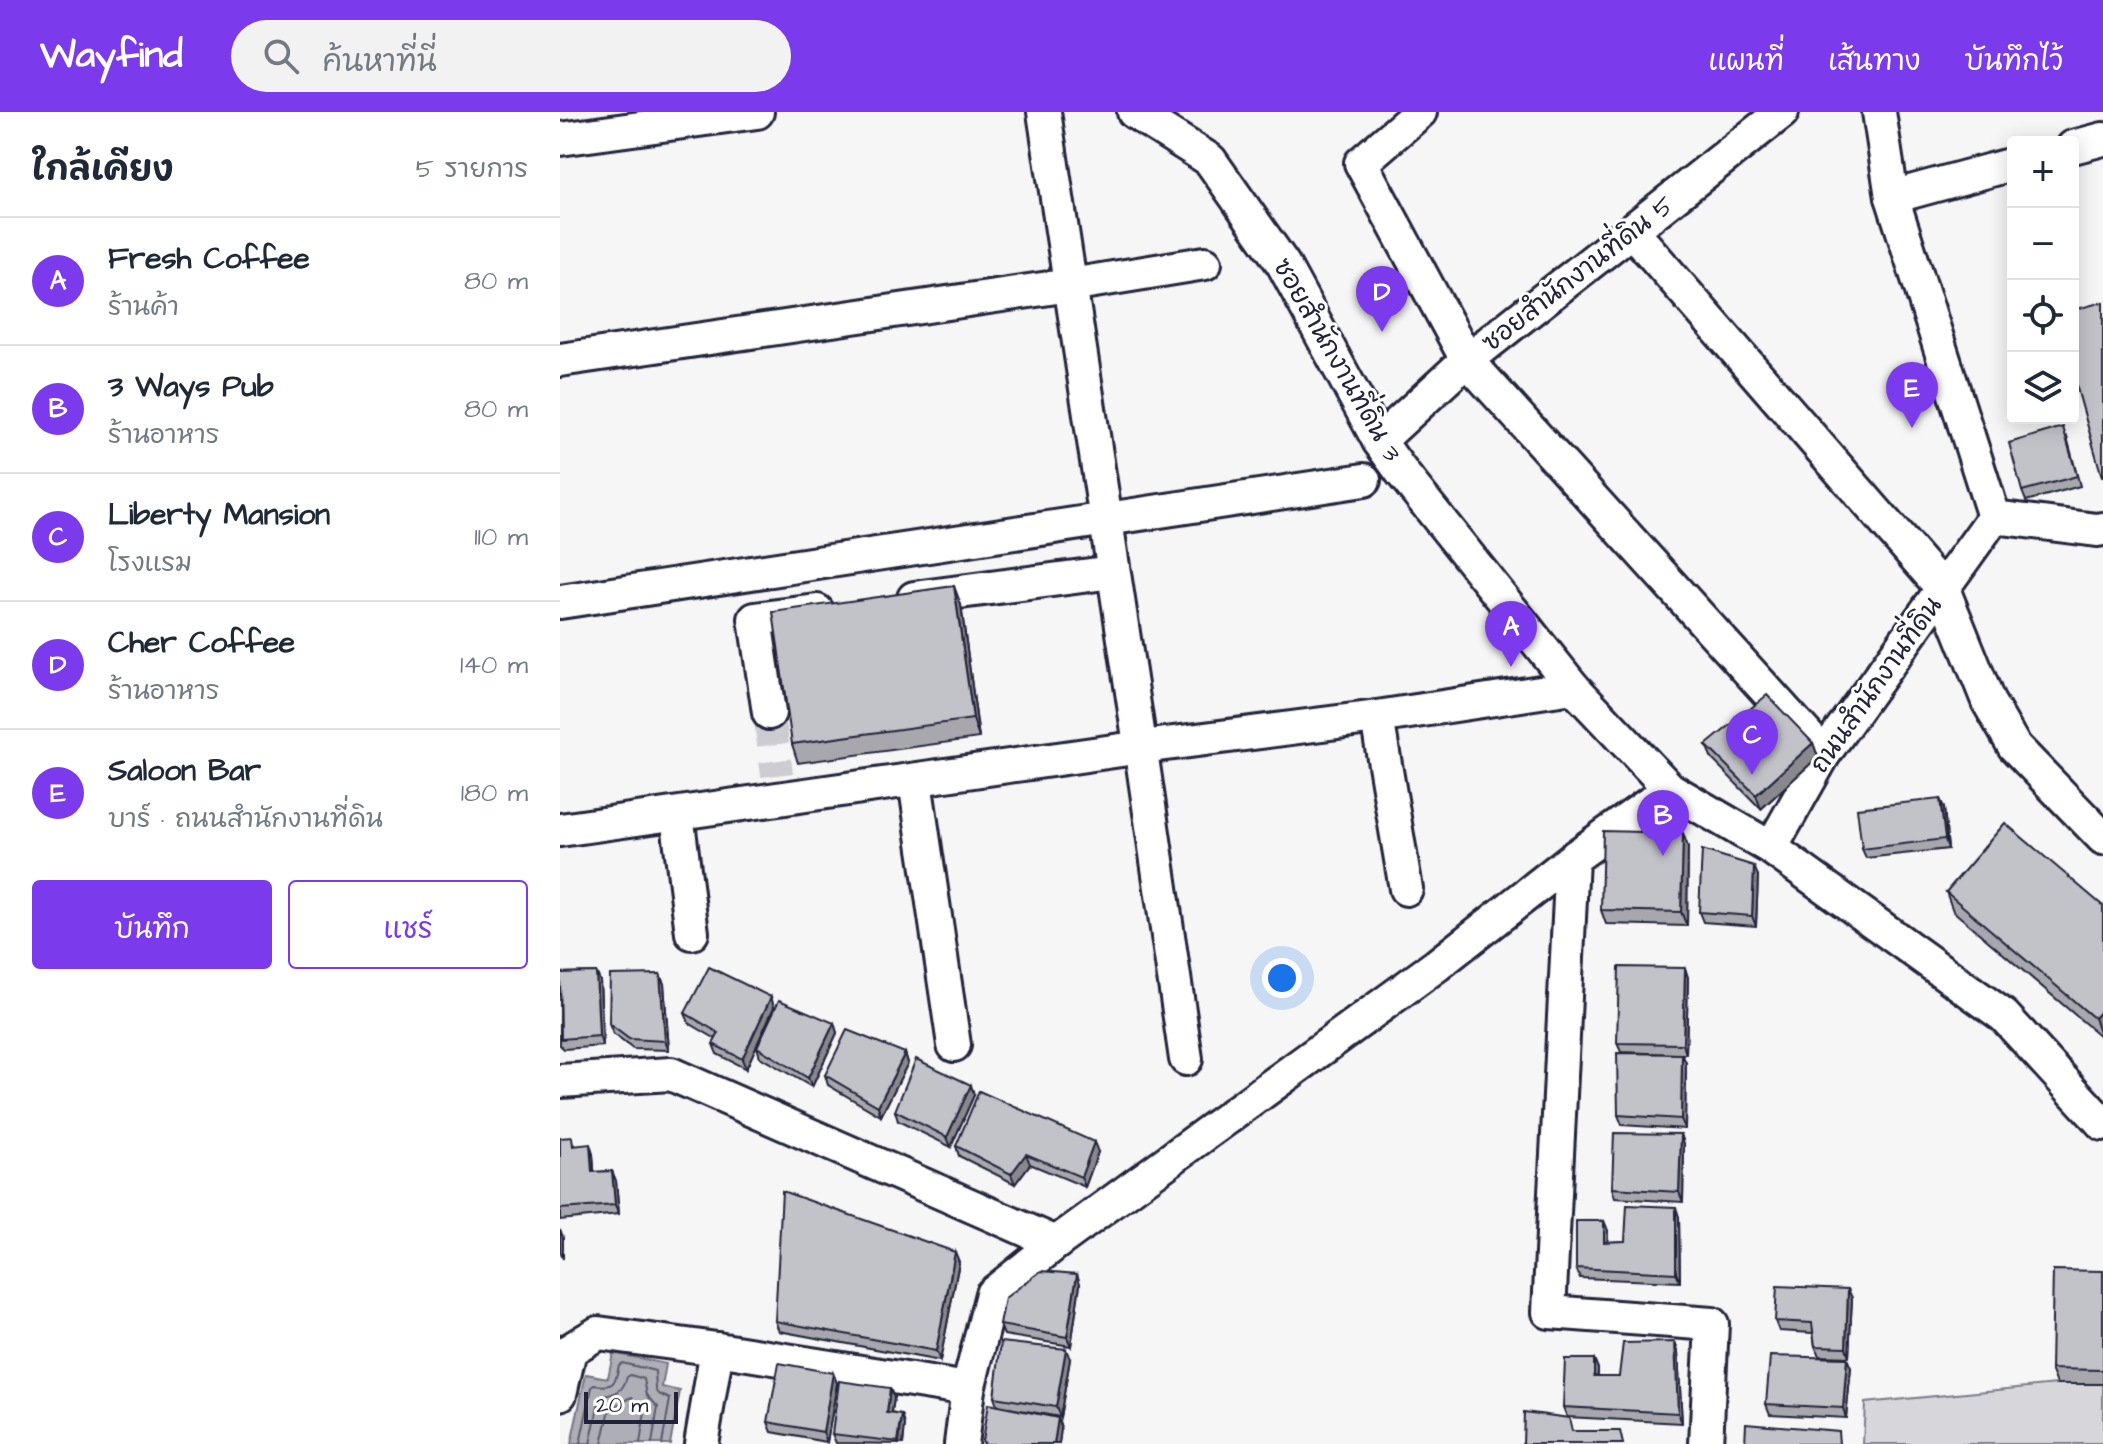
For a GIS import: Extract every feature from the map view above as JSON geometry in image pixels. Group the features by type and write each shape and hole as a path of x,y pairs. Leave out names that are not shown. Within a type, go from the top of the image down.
{"street":[{"path":"560,139 757,112"},
{"path":"1044,112 1142,747 1186,1059"},
{"name":"ซอยสำนักงานที่ดิน 3","path":"1134,112 1210,160 1283,264 1379,441 1573,687 1670,789 1771,848"},
{"path":"1420,112 1361,163 1467,360 1824,754"},
{"path":"1879,112 1892,197 1994,517 2103,529"},
{"name":"ซอยสำนักงานที่ดิน 5","path":"1379,441 1467,360 1632,231 1766,117"},
{"path":"2079,145 2103,139"},
{"path":"1892,197 2007,166"},
{"path":"1632,231 1943,589 1988,701 2014,746 2103,838"},
{"path":"560,360 1205,263"},
{"path":"560,602 1364,480"},
{"name":"ถนนสำนักงานที่ดิน","path":"1771,848 1824,754 1994,517"},
{"path":"769,713 755,619 1113,572"},
{"path":"560,830 677,814 779,787 915,781 1573,687"},
{"path":"1377,717 1406,889"},
{"path":"915,781 954,1045"},
{"path":"961,1444 968,1389 992,1294 1056,1243 1437,965 1572,859 1670,789"},
{"path":"677,814 692,933"},
{"path":"1771,848 2004,1016 2103,1124"},
{"path":"1572,859 1549,1312 1712,1324 1706,1444"},
{"path":"560,1081 671,1074 1056,1243"},
{"path":"560,1394 570,1350 598,1333 968,1389"},
{"path":"701,1444 717,1349"}],"shaded area":[{"path":"2057,1384 2103,1384 2103,1444 1863,1444 1865,1403"}],"water":[{"path":"613,1353 666,1364 662,1387 680,1391 670,1444 571,1444 586,1374 608,1378"}],"building":[{"path":"2103,302 2103,477 2079,395 2079,308"},
{"path":"2063,427 2077,476 2022,491 2009,443"},
{"path":"954,586 973,719 792,744 773,612"},
{"path":"1767,695 1813,743 1756,795 1706,745"},
{"path":"1940,799 1945,839 1862,849 1857,808"},
{"path":"2005,823 2103,906 2103,1008 2094,1018 1946,892"},
{"path":"1603,831 1683,833 1681,912 1601,910"},
{"path":"1702,850 1754,866 1752,916 1699,912"},
{"path":"709,967 771,997 742,1059 713,1044 719,1033 685,1013"},
{"path":"1619,967 1685,968 1683,1044 1617,1043"},
{"path":"596,972 599,1036 561,1039 560,973"},
{"path":"660,974 665,1041 629,1039 609,1024 610,975"},
{"path":"779,1000 834,1023 808,1078 757,1047"},
{"path":"847,1030 905,1053 878,1106 825,1075"},
{"path":"1617,1053 1682,1054 1681,1119 1618,1115"},
{"path":"916,1059 971,1085 947,1137 895,1111"},
{"path":"979,1091 1094,1142 1081,1177 1026,1154 1011,1174 956,1146"},
{"path":"1614,1133 1681,1134 1679,1192 1612,1188"},
{"path":"572,1137 573,1146 590,1144 592,1172 612,1171 615,1205 560,1209 560,1138"},
{"path":"782,1191 955,1252 936,1351 775,1321"},
{"path":"1627,1205 1676,1207 1676,1273 1576,1268 1576,1221 1604,1221 1604,1242 1625,1241"},
{"path":"2053,1270 2103,1271 2103,1370 2051,1369"},
{"path":"1041,1271 1077,1274 1067,1337 1000,1325 1005,1298"},
{"path":"1777,1286 1848,1289 1846,1347 1815,1346 1812,1323 1775,1321"},
{"path":"1001,1342 1066,1349 1056,1407 994,1397"},
{"path":"1675,1342 1678,1413 1563,1407 1565,1359 1594,1359 1594,1376 1619,1376 1623,1343"},
{"path":"1770,1356 1847,1358 1843,1408 1766,1404"},
{"path":"779,1363 833,1373 823,1432 768,1422"},
{"path":"839,1381 890,1388 887,1413 902,1415 898,1442 832,1434"},
{"path":"988,1404 1058,1418 1054,1444 984,1444"},
{"path":"1524,1412 1569,1418 1572,1431 1620,1431 1623,1444 1523,1444"},
{"path":"1746,1423 1838,1431 1839,1444 1745,1444"}],"tunnel":[{"path":"769,713 777,775"}],"place":[{"name":"Cher Coffee","path":"1382,332"},
{"name":"Saloon Bar","path":"1912,428"},
{"name":"Fresh Coffee","path":"1511,667"},
{"name":"Liberty Mansion","path":"1752,775"},
{"name":"3 Ways Pub","path":"1663,856"}]}
